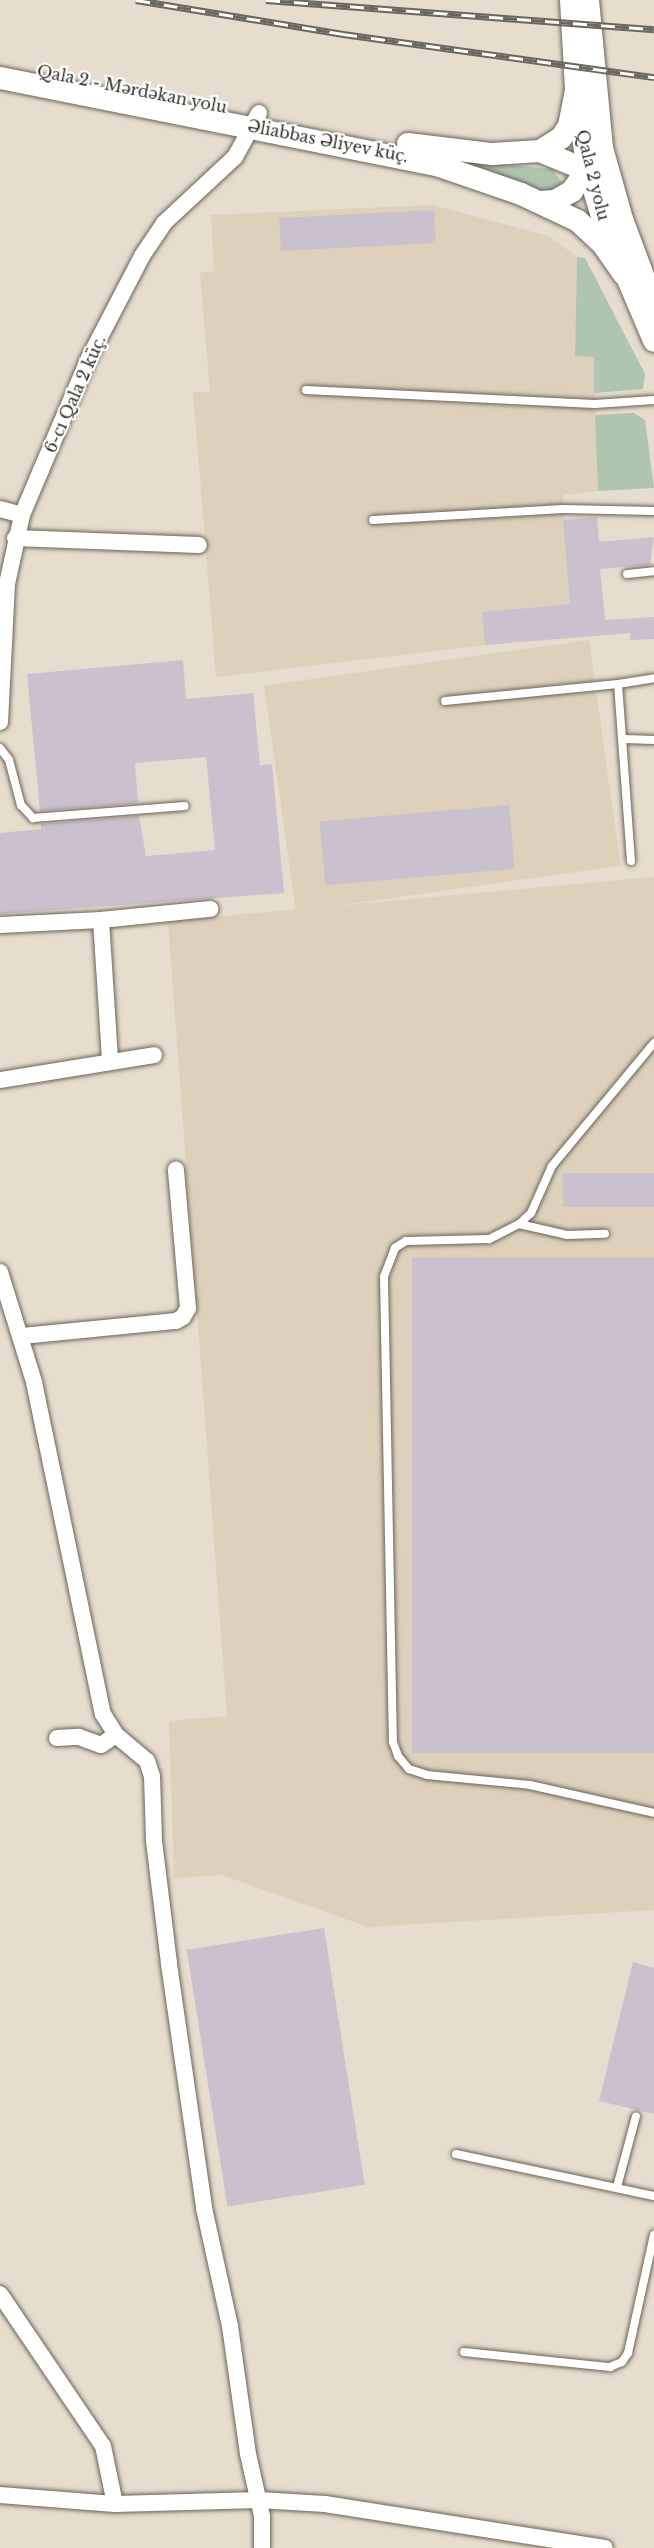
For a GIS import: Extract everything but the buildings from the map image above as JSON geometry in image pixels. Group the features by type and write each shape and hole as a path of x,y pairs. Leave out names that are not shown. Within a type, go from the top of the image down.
{"main road":[{"name":"Qala 2 yolu","path":"570,0 576,90 588,170 624,274 654,341"},
{"name":"Qala 2 yolu","path":"588,0 602,148 610,181 654,305"},
{"name":"Qala 2 - Mərdəkan yolu","path":"0,64 256,119 483,153 540,151"},
{"name":"Əliabbas Əliyev küç.","path":"0,78 256,119 412,158 540,202 585,227 624,274"},
{"path":"540,151 561,138 569,126 576,90"},
{"path":"540,202 564,197 588,170 602,148"},
{"path":"540,151 610,181"}],"street":[{"name":"6-cı Qala 2 küç.","path":"0,722 4,621 15,538 22,514 89,358 142,256 169,218 235,157 256,119"},
{"path":"0,509 22,514"},
{"path":"15,538 199,545"},
{"path":"0,925 101,920 210,909"},
{"path":"101,920 110,1060"},
{"path":"0,1080 110,1060 154,1055"},
{"path":"22,1336 176,1321 183,1317 188,1308 176,1170"},
{"path":"0,1272 22,1336 103,1714 116,1735 139,1751 152,1776 156,1862 202,2196 230,2326 248,2454 259,2500 262,2548"},
{"path":"57,1738 79,1737 101,1745 116,1735"},
{"path":"0,2294 103,2446 115,2504"},
{"path":"0,2495 115,2504 259,2500 325,2504 605,2548"}],"lane":[{"path":"306,390 595,404 654,400"},
{"path":"373,520 563,508 654,511"},
{"path":"627,574 654,571"},
{"path":"445,701 618,684 654,678"},
{"path":"618,684 624,739 631,861"},
{"path":"624,739 654,740"},
{"path":"0,748 9,760 21,805 33,818 185,806"},
{"path":"654,1043 552,1166 531,1213 519,1224 489,1239 406,1241 395,1248 388,1260 384,1277 393,1742 404,1763 417,1773 530,1785 654,1813"},
{"path":"519,1224 567,1235 605,1234"},
{"path":"617,2187 636,2116"},
{"path":"456,2154 654,2196"},
{"path":"464,2352 610,2367 622,2362 628,2353 654,2235"}],"shaded area":[{"path":"432,205 549,236 577,257 575,356 594,356 598,491 563,495 570,604 482,612 485,645 216,677 193,392 210,392 200,273 214,271 211,215"},
{"path":"589,640 621,866 296,911 264,686"},
{"path":"654,877 654,1910 368,1927 222,1875 174,1878 169,1721 227,1716 168,921"}],"green space":[{"path":"440,158 552,169 561,181 560,188 545,193"},
{"path":"577,257 585,258 645,374 643,389 594,393 594,357 575,356"},
{"path":"634,413 645,420 654,488 598,491 595,415"}],"railway":[{"path":"136,0 343,34 654,77"},
{"path":"266,0 654,29"}]}
